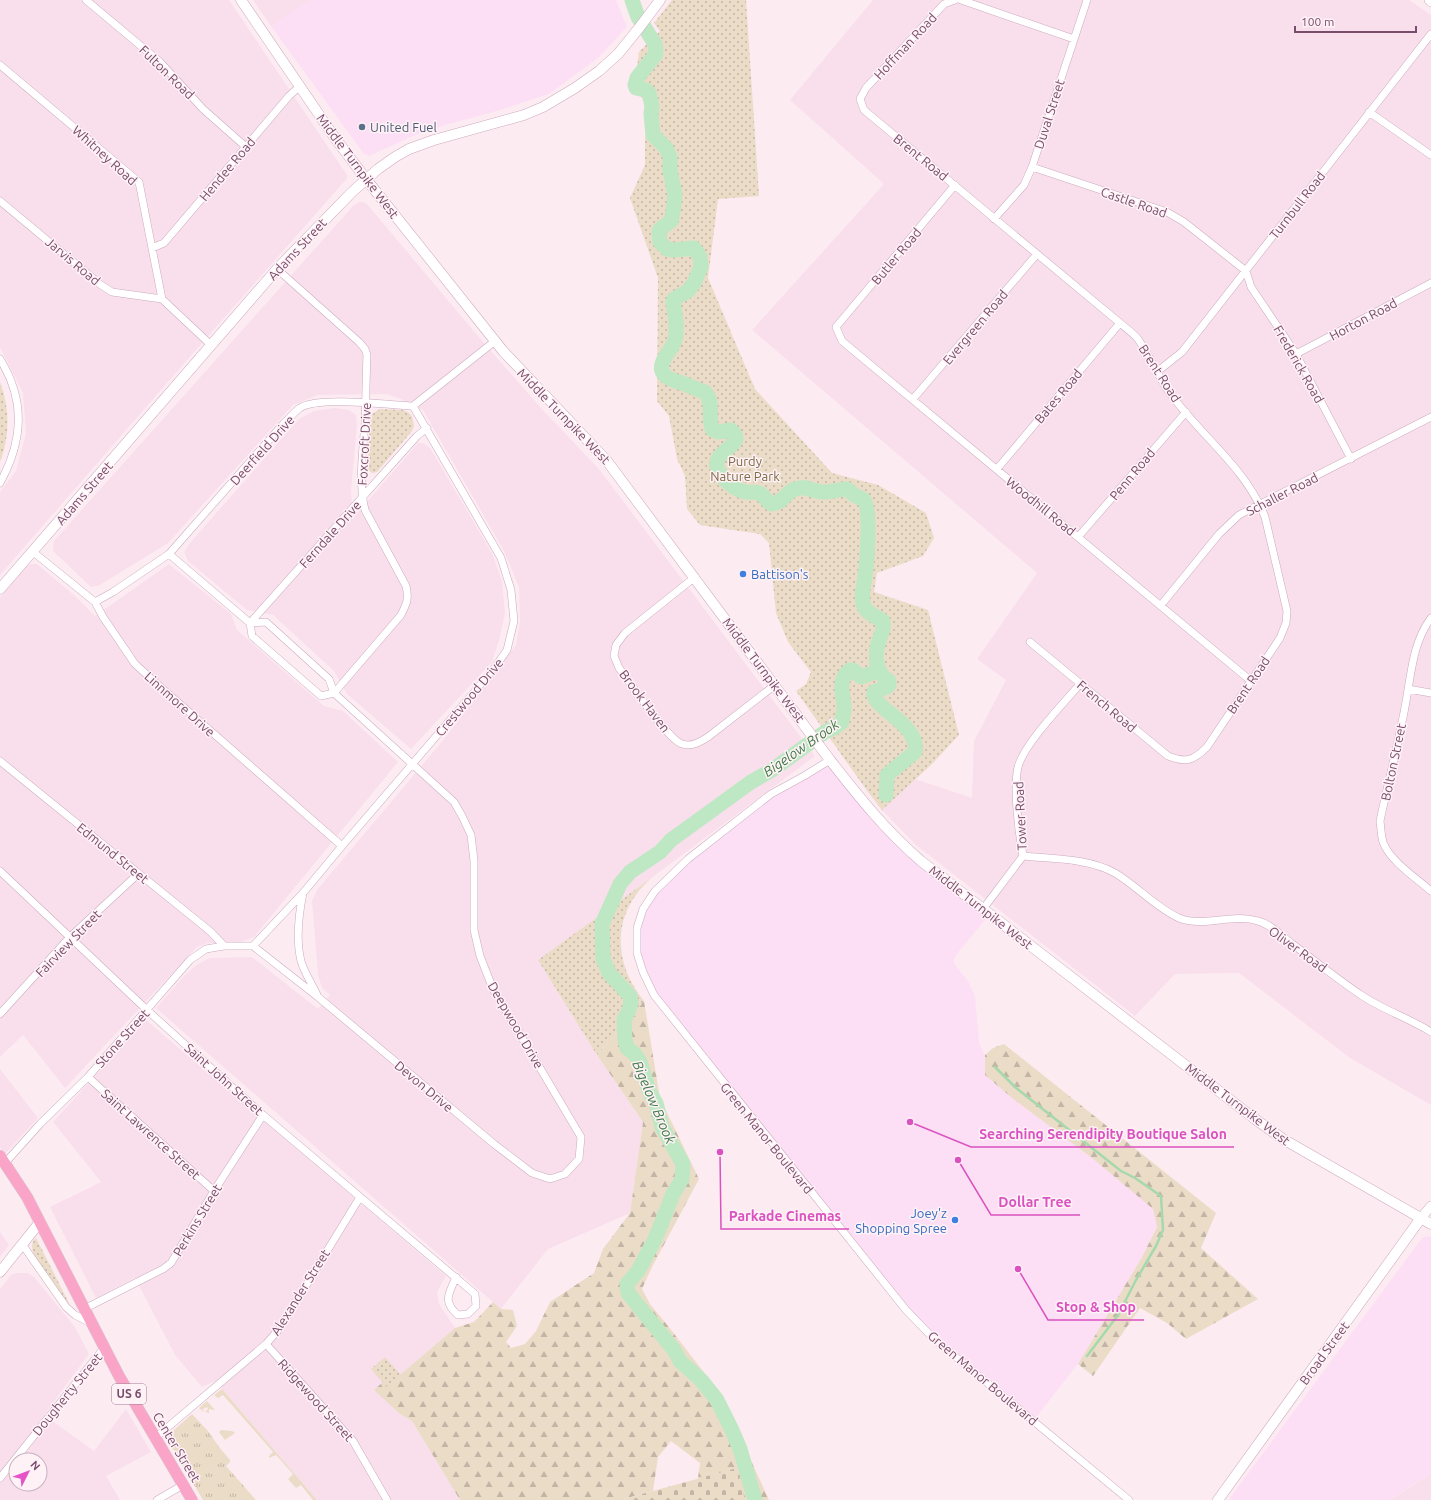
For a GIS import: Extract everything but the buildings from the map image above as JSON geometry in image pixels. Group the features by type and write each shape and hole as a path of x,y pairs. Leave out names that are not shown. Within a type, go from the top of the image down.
{"main road":[{"name":"Middle Turnpike West","path":"240,0 335,138 366,179 518,368 607,461 830,760 865,805 902,845 1255,1119 1283,1139 1431,1224"},
{"name":"Adams Street","path":"0,589 277,269 366,179 395,157 415,146 518,116 543,106 575,88 599,71 618,54 643,24 660,0"},
{"name":"Center Street","path":"3,1159 21,1187 40,1222 119,1376 192,1500"},
{"name":"Broad Street","path":"1218,1500 1421,1218"},
{"path":"0,1272 40,1222"}],"street":[{"name":"Fulton Road","path":"86,0 160,62 204,109 246,147"},
{"name":"Hoffman Road","path":"860,99 866,88 944,4 955,0"},
{"path":"961,0 1074,39"},
{"name":"Duval Street","path":"994,219 1024,186 1032,168 1087,0"},
{"name":"Turnbull Road","path":"1158,371 1182,352 1431,34"},
{"name":"Whitney Road","path":"0,65 139,182 162,299"},
{"name":"Hendee Road","path":"152,248 164,243 289,96 300,86"},
{"name":"Brent Road","path":"860,99 864,110 1120,322 1137,338 1158,371 1167,389 1231,462 1260,505 1265,517 1287,611 1286,623 1280,638 1207,747 1197,756 1188,760"},
{"path":"1369,112 1431,155"},
{"name":"Castle Road","path":"1032,168 1167,212 1184,222 1246,271"},
{"name":"Butler Road","path":"836,327 955,185"},
{"name":"Jarvis Road","path":"0,201 101,285 112,292 162,299"},
{"name":"Evergreen Road","path":"913,399 1037,254"},
{"name":"Foxcroft Drive","path":"277,269 365,349 366,403 361,483 362,498 365,510 406,586 408,596 406,605 401,615 334,693"},
{"name":"Frederick Road","path":"1246,271 1251,287 1296,354 1351,459"},
{"name":"Horton Road","path":"1296,354 1431,283"},
{"path":"162,299 211,345"},
{"name":"Bates Road","path":"997,469 1120,322"},
{"name":"Woodhill Road","path":"836,327 842,341 1079,536 1251,681"},
{"path":"413,406 495,341"},
{"path":"0,359 14,387 19,410 18,435 9,466 0,483"},
{"name":"Deerfield Drive","path":"95,602 113,592 169,554 284,423 301,408 321,402 413,406"},
{"name":"Crestwood Drive","path":"253,946 303,893 493,670 506,650 514,621 511,590 501,558 413,406"},
{"name":"Penn Road","path":"1079,536 1186,412"},
{"name":"Schaller Road","path":"1161,605 1219,534 1239,515 1431,417"},
{"name":"Ferndale Drive","path":"250,624 417,436 426,428"},
{"name":"Linnmore Drive","path":"32,552 95,602 135,664 189,714 342,846"},
{"path":"169,554 250,624 252,636 321,696 334,693"},
{"name":"Brook Haven","path":"695,577 626,633 616,645 614,656 619,668 670,736 682,744 696,744 708,737 775,685"},
{"name":"Bolton Street","path":"1431,618 1421,635 1416,649 1380,820 1381,833 1388,852 1402,866 1431,890"},
{"name":"Deepwood Drive","path":"250,624 266,622 329,679 334,693 454,802 471,835 474,861 474,930 480,956 493,989 582,1137 579,1159 565,1174 550,1179 532,1173"},
{"name":"French Road","path":"1030,642 1168,756 1178,760 1188,760"},
{"name":"Tower Road","path":"983,908 1023,856 1016,789 1018,767 1026,750 1037,735 1080,684"},
{"path":"1408,689 1431,693"},
{"name":"Green Manor Boulevard","path":"830,760 771,794 688,859 655,891 643,909 636,928 637,954 643,972 654,995 906,1310 934,1339 1129,1500"},
{"name":"Edmund Street","path":"0,761 211,932 224,946"},
{"name":"Oliver Road","path":"1023,856 1078,862 1097,866 1114,873 1162,909 1181,918 1200,922 1243,918 1258,921 1274,930 1362,996 1431,1032"},
{"name":"Saint John Street","path":"0,871 69,938 263,1115 475,1294 476,1306 468,1314 458,1315 450,1308 448,1298 456,1278"},
{"name":"Fairview Street","path":"0,1014 69,938 138,874"},
{"name":"Devon Drive","path":"303,893 300,909 299,934 301,961 318,997"},
{"name":"Stone Street","path":"3,1159 88,1077 190,960 206,949 224,946 253,946"},
{"name":"Devon Drive","path":"253,946 318,997 494,1144 532,1173"},
{"name":"Saint Lawrence Street","path":"88,1077 214,1191"},
{"name":"Perkins Street","path":"84,1309 163,1270 171,1263 214,1191 263,1115"},
{"name":"Alexander Street","path":"155,1438 266,1344 280,1328 360,1197"},
{"name":"Broad Street","path":"1421,1218 1431,1206"},
{"path":"22,1244 66,1307 76,1315 92,1323"},
{"name":"Ridgewood Street","path":"266,1344 353,1441 387,1500"},
{"name":"Dougherty Street","path":"0,1478 104,1348"},
{"path":"157,1500 183,1484"}],"shaded area":[{"path":"0,0 229,0 347,175 347,179 0,575 0,492 16,471 26,433 23,393 0,347"},
{"path":"253,0 310,0 271,26"},
{"path":"310,0 616,0 627,27 598,58 549,94 500,110 424,131 369,156 364,154 271,26"},
{"path":"873,0 1409,0 1431,15 1431,1105 1350,1058 1239,973 1175,974 1135,1016 916,845 882,810 915,779 972,798 974,741 1006,680 977,659 1037,573 752,330 884,184 790,100"},
{"path":"359,202 364,202 367,204 477,335 541,408 599,469 815,756 538,960 597,1055 643,1122 630,1213 548,1249 501,1309 156,1008 184,976 198,964 210,958 252,957 318,1009 330,995 322,988 318,975 312,901 317,890 445,738 516,645 520,622 519,587 504,551 423,410 401,399 386,394 318,395 293,405 168,543 100,585 91,587 53,551 54,541 354,205"},
{"path":"335,408 349,410 356,415 357,425 351,491 353,518 418,443 423,443 430,448 492,553 502,581 505,613 492,662 411,749 347,694 334,671 273,615 247,610 188,561 184,552 190,543 299,419 314,411"},
{"path":"30,564 37,564 75,596 95,616 169,564 231,614 237,630 324,706 343,711 398,762 254,937 241,942 208,943 197,947 65,1088 23,1035 0,1057 0,597"},
{"path":"830,760 881,823 990,914 956,955 954,960 955,965 968,981 975,996 979,1043 985,1055 985,1075 1012,1098 1092,1158 1153,1208 1157,1226 1142,1257 1078,1364 1033,1421 934,1339 906,1310 654,995 637,954 643,909 688,859 771,794"},
{"path":"146,1020 446,1276 437,1292 439,1304 455,1328 387,1387 400,1414 412,1421 460,1500 317,1500 215,1381 202,1387 175,1355 135,1278 96,1298 50,1207 101,1182 53,1122"},
{"path":"0,1069 38,1118 5,1154 0,1147"},
{"path":"0,1232 9,1245 0,1257"},
{"path":"1427,1236 1431,1237 1431,1473 1389,1500 1232,1500 1230,1498 1422,1238"},
{"path":"16,1273 28,1273 34,1277 75,1327 89,1354 44,1415 94,1451 126,1409 151,1452 106,1476 120,1500 0,1500 0,1289 11,1275"},
{"path":"1431,1473 1431,1500 1389,1500 1412,1486"}],"green space":[{"name":"Purdy Nature Park","path":"672,0 746,0 759,196 718,199 708,278 755,389 832,473 878,485 926,513 934,538 923,556 877,573 874,592 928,610 959,735 931,765 882,810 796,691 806,684 811,672 788,642 776,613 769,543 760,534 700,525 687,509 685,476 677,459 669,416 657,401 658,278 630,198 645,165 645,138 652,102 630,92 637,68 639,52 660,31 654,23"},
{"path":"0,382 6,402 8,422 6,442 0,462"},
{"path":"380,409 403,410 409,413 412,416 414,426 412,431 377,472 372,473 367,469 370,419 372,414"},
{"path":"654,876 640,889 630,904 624,920 621,936 622,953 626,969 633,986 644,1001 597,1055 538,960"},
{"path":"644,1001 660,1098 699,1179 652,1267 642,1289 650,1304 720,1393 769,1500 695,1500 700,1463 671,1441 658,1457 653,1491 620,1500 460,1500 412,1421 400,1414 374,1390 383,1382 387,1386 455,1328 474,1322 493,1302 501,1309 513,1310 517,1326 506,1342 511,1348 525,1344 536,1331 550,1302 594,1273 603,1249 630,1213 643,1122 597,1055"},
{"path":"1004,1044 1216,1213 1201,1248 1258,1299 1186,1339 1167,1323 1140,1308 1093,1376 1078,1364 1142,1257 1157,1227 1153,1209 1092,1158 1012,1098 985,1075 985,1055 993,1048"},
{"path":"36,1238 72,1309 35,1257 32,1247"},
{"path":"385,1357 401,1375 387,1387 371,1369"},
{"path":"222,1389 317,1500 313,1500 301,1485 296,1488 288,1479 293,1474 276,1455 269,1458 273,1452 223,1395 218,1398 214,1395"},
{"path":"207,1401 215,1410 209,1409 209,1413 205,1412 208,1409 207,1407 203,1409 204,1412 199,1408"},
{"path":"192,1414 208,1431 230,1460 226,1466 256,1500 203,1500 166,1437"},
{"path":"221,1430 232,1431 235,1433 225,1440 219,1432"},
{"path":"737,1468 745,1500 620,1500"}],"waterway":[{"name":"Bigelow Brook","path":"632,0 638,17 655,44 656,54 637,78 635,85 636,88 646,90 649,93 652,106 651,114 653,135 666,148 670,157 670,171 675,194 671,221 660,229 660,242 667,249 674,250 694,248 700,257 701,267 694,283 688,291 674,299 676,335 673,346 665,357 661,369 665,376 705,392 708,396 710,404 712,429 718,432 731,430 735,436 735,440 732,445 718,459 717,465 721,475 734,487 742,491 759,493 772,504 779,502 792,491 799,488 825,492 847,489 864,500 866,505 868,536 867,560 862,599 865,609 883,621 884,624 876,656 880,673 889,681 889,685 887,687 874,692 875,698 879,704 903,724 915,742 915,752 887,775 886,795"},
{"name":"Bigelow Brook","path":"755,1500 740,1449 717,1400 701,1380 680,1361 674,1350 628,1293 627,1284 638,1271 655,1239 673,1194 682,1179 683,1164 662,1127 656,1103 650,1093 640,1062 635,1054 627,1048 624,1020 631,1003 630,996 609,973 603,959 602,924 620,884 630,872 660,852 671,840 751,782 772,770 825,732 842,722 844,709 842,683 846,674 850,670 853,670 861,677 878,671"},
{"path":"995,1067 1015,1087 1121,1171 1135,1178 1161,1196 1163,1230 1156,1246 1118,1315 1087,1356"}],"place":[{"name":"United Fuel","path":"362,127"},
{"name":"Battison's","path":"743,574"},
{"name":"Searching Serendipity Boutique Salon","path":"910,1122"},
{"name":"Parkade Cinemas","path":"720,1152"},
{"name":"Dollar Tree","path":"958,1160"},
{"name":"Joey'z Shopping Spree","path":"955,1220"},
{"name":"Stop & Shop","path":"1018,1269"}]}
